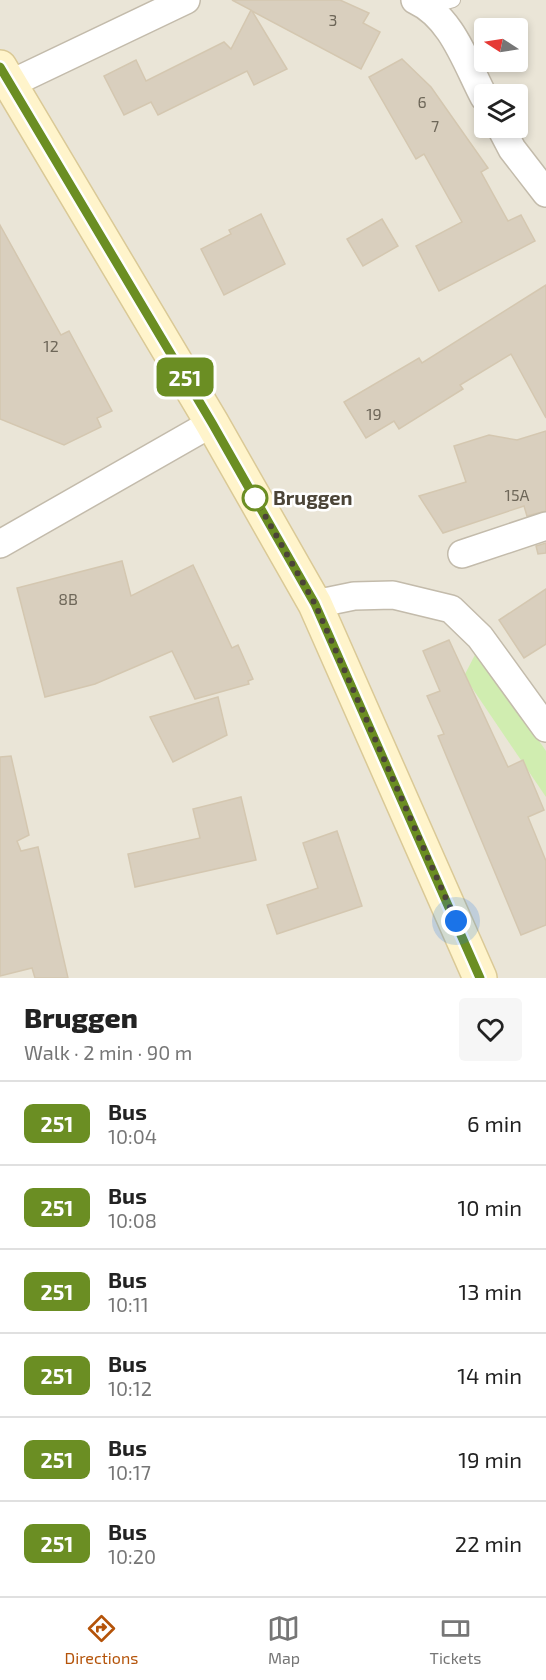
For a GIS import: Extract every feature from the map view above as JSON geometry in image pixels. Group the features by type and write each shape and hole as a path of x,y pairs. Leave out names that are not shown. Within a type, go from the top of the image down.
{"street":[{"path":"186,0 5,75 212,423 315,604 480,978"},
{"path":"432,2 477,84"},
{"path":"506,138 546,193"},
{"path":"0,544 212,423"},
{"path":"462,555 546,526"},
{"path":"315,604 354,596 393,595 451,609 480,637 546,728"}],"shaded area":[{"path":"0,0 546,0 546,978 0,978"}],"green space":[{"path":"477,651 546,751 546,797 464,676"}],"building":[{"path":"232,0 340,0 369,13 363,23 380,32 361,69 252,11 287,69 254,85 247,71 158,115 151,102 124,115 104,76 136,60 146,81 224,42 231,49 251,10"},
{"path":"402,59 431,87 488,168 481,172 508,221 521,215 535,241 439,291 416,246 462,222 424,154 416,159 369,77"},
{"path":"261,214 285,264 224,295 201,249 231,234 229,230"},
{"path":"382,219 398,246 363,266 347,239"},
{"path":"0,225 61,335 69,331 112,411 97,418 101,427 64,445 0,419"},
{"path":"546,285 546,418 511,354 460,385 463,389 399,429 394,421 366,438 344,402 419,358 422,363"},
{"path":"546,431 546,511 527,516 524,506 443,533 419,496 466,482 454,446 489,435 517,440"},
{"path":"546,543 546,553 538,554 536,546"},
{"path":"122,561 131,596 193,565 232,648 238,645 253,679 248,681 249,684 195,699 172,651 95,684 45,697 17,588"},
{"path":"546,589 546,644 524,658 499,620"},
{"path":"449,640 508,767 523,760 544,810 528,817 546,861 546,925 521,935 438,736 444,734 427,696 440,691 423,651"},
{"path":"218,697 227,735 173,762 150,717"},
{"path":"11,756 29,835 17,841 21,851 38,847 68,978 35,978 32,968 0,976 0,757"},
{"path":"241,797 256,860 135,887 128,854 200,838 193,809"},
{"path":"337,831 362,906 277,934 267,905 318,888 303,843"}],"bus line":[{"name":"251","path":"0,67 212,423 315,604 433,867 480,978"}],"place":[{"name":"Bruggen","path":"255,498"}],"route":[{"path":"255,498 315,604 456,921"}]}
